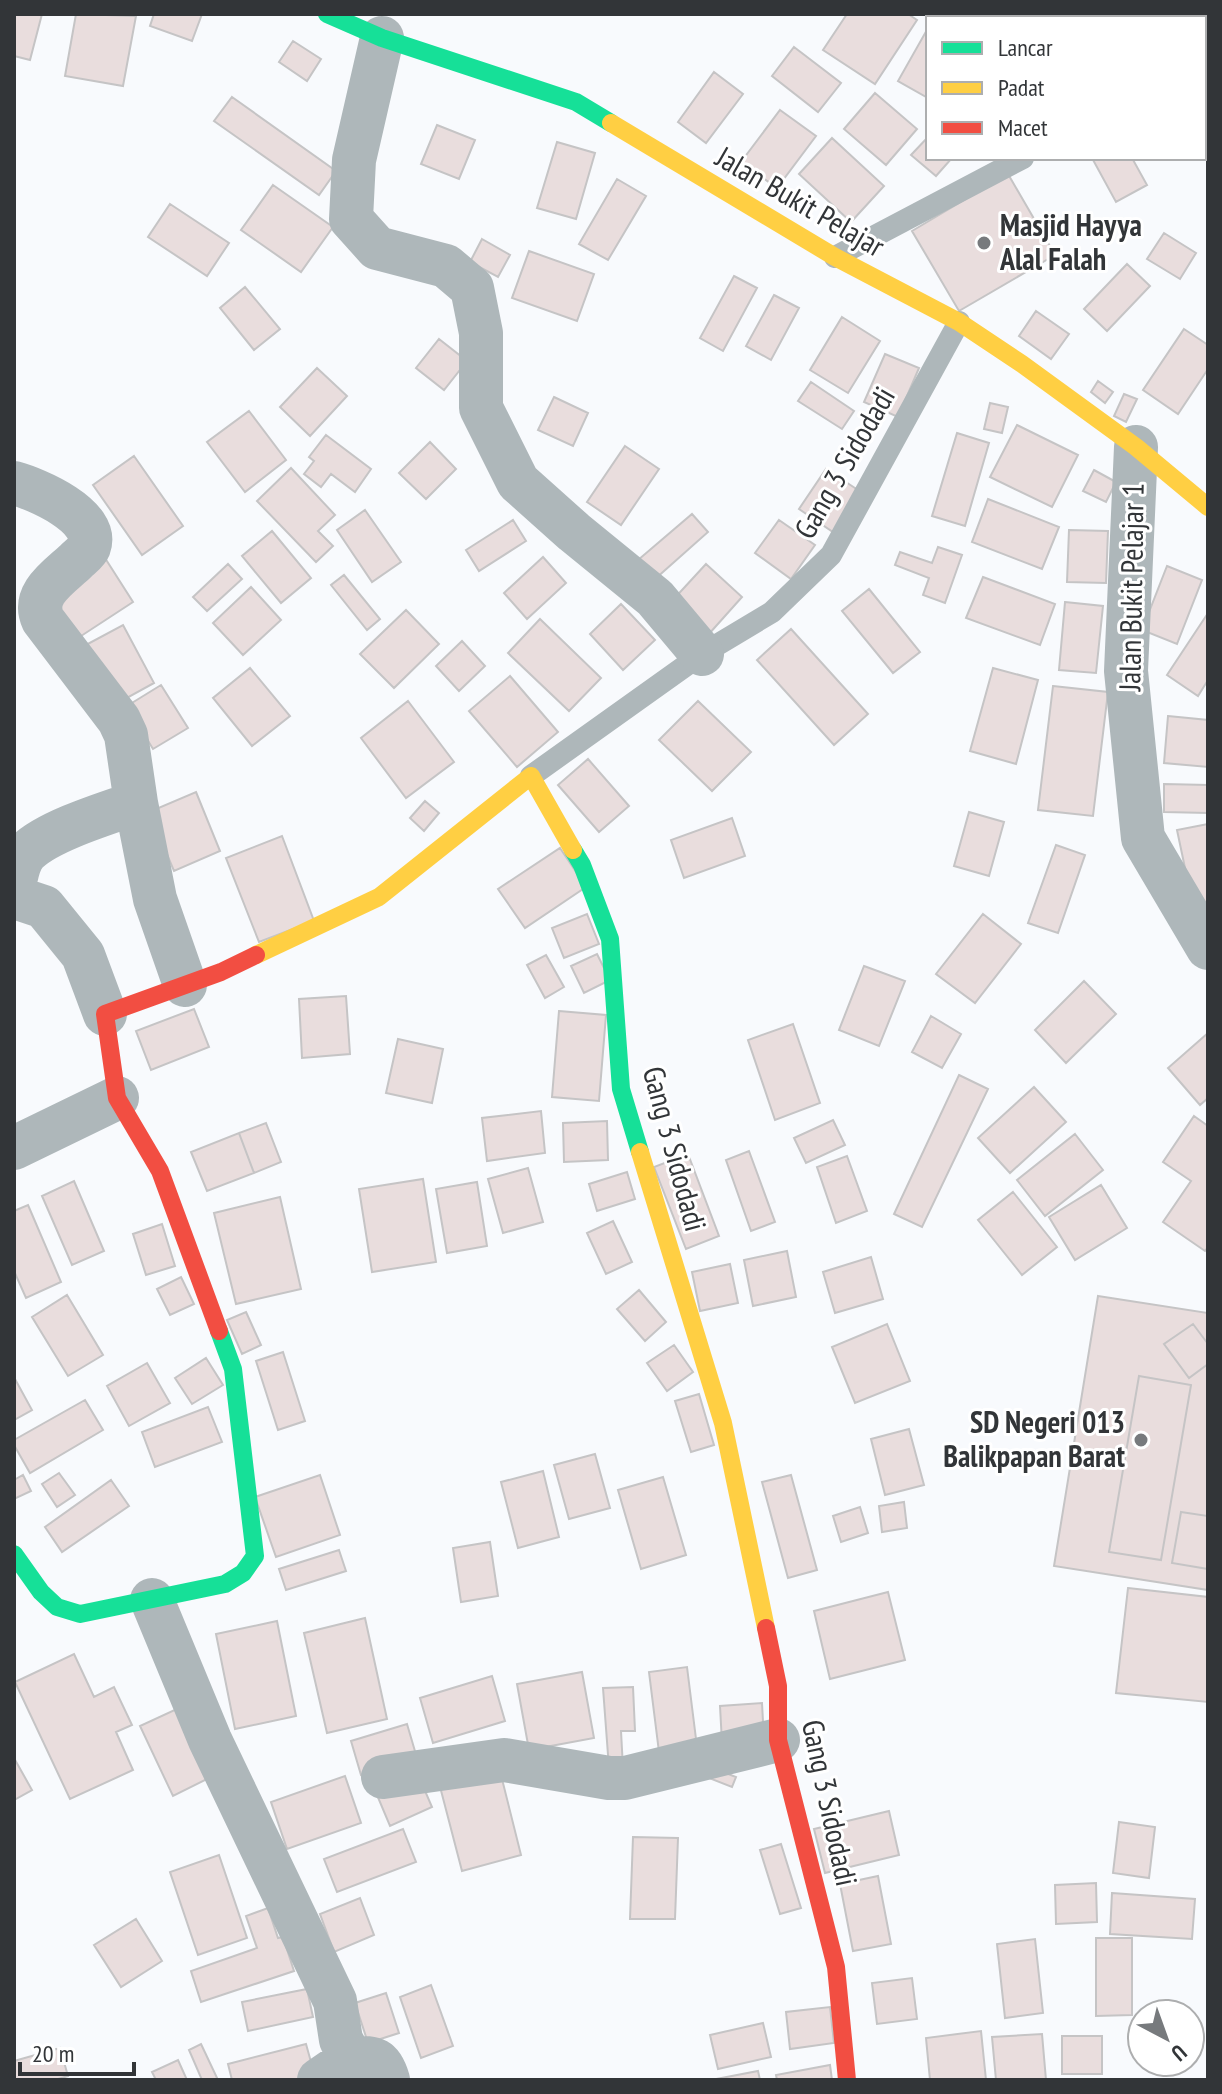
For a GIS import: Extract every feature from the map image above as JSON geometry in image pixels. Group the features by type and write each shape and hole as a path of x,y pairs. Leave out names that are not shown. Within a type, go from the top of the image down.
{"street":[{"name":"Jalan Bukit Pelajar","path":"327,14 382,38 576,102 835,257 959,322 1136,447 1208,507"},
{"path":"382,38 354,160 351,219 377,248 446,266 472,288 481,333 481,408 518,482 655,598 702,654"},
{"name":"Jalan Bukit Pelajar 1","path":"1136,447 1126,671 1143,838 1208,948"},
{"path":"14,483 32,488 60,503 74,513 90,537 88,549 42,595 39,612 119,720 126,735 155,899 185,985"},
{"path":"105,1014 221,972 379,897 531,776"},
{"name":"Gang 3 Sidodadi","path":"531,776 582,865 610,939 621,1089 723,1423 778,1686 778,1740 836,1967 847,2080"},
{"path":"14,886 19,864 27,852 45,839 106,812 136,803"},
{"path":"14,897 44,907 83,955 105,1014 117,1098 160,1171 233,1369 255,1556 243,1573 225,1584 80,1614 57,1607 41,1592 14,1554"},
{"path":"14,1148 117,1098"},
{"path":"152,1600 210,1740 335,2001 341,2040 335,2069 377,2060 388,2080"},
{"path":"383,1777 504,1760 625,1778 778,1740"}],"lane":[{"path":"835,257 1019,160"},
{"name":"Gang 3 Sidodadi","path":"531,776 702,654 772,612 831,555 959,322"}],"building":[{"path":"14,14 42,14 30,60 14,56"},
{"path":"76,14 136,16 123,86 65,76"},
{"path":"154,14 202,14 192,41 150,26"},
{"path":"847,14 908,14 917,20 875,84 823,50"},
{"path":"1068,14 1070,16 1022,16"},
{"path":"926,32 926,97 898,81"},
{"path":"293,41 321,59 307,81 279,62"},
{"path":"794,47 841,83 818,112 772,76"},
{"path":"714,72 743,94 706,143 678,122"},
{"path":"875,93 917,129 886,165 844,129"},
{"path":"232,97 336,171 319,195 214,121"},
{"path":"780,110 816,136 777,188 741,162"},
{"path":"437,125 475,140 459,179 421,164"},
{"path":"832,138 884,186 851,222 799,174"},
{"path":"926,139 926,160 950,160 936,176 911,155"},
{"path":"557,142 595,153 576,219 537,208"},
{"path":"1093,160 1133,160 1147,185 1116,202"},
{"name":"Masjid Hayya Alal Falah","path":"1008,174 1055,255 959,311 912,231"},
{"path":"617,179 646,196 608,260 579,244"},
{"path":"273,185 333,227 301,272 241,230"},
{"path":"170,204 229,243 207,276 148,237"},
{"path":"1164,233 1196,253 1180,279 1147,259"},
{"path":"482,239 510,255 498,277 470,262"},
{"path":"529,251 594,274 577,321 512,298"},
{"path":"1127,264 1150,286 1107,331 1084,309"},
{"path":"734,276 757,288 723,351 700,338"},
{"path":"245,287 280,329 254,350 220,308"},
{"path":"774,295 799,308 771,360 746,346"},
{"path":"1036,311 1069,334 1051,359 1019,336"},
{"path":"842,317 880,341 848,393 810,370"},
{"path":"1184,329 1208,345 1208,369 1178,414 1143,390"},
{"path":"439,339 467,361 444,390 416,368"},
{"path":"885,354 919,368 898,417 864,402"},
{"path":"317,368 347,396 310,436 280,407"},
{"path":"1098,381 1113,392 1105,403 1091,392"},
{"path":"811,382 854,411 842,429 798,401"},
{"path":"1124,394 1137,399 1126,422 1114,416"},
{"path":"554,397 588,413 573,446 538,430"},
{"path":"990,403 1008,407 1002,433 984,429"},
{"path":"249,411 286,460 245,492 207,442"},
{"path":"1017,425 1078,455 1052,507 990,477"},
{"path":"957,433 989,443 965,526 932,516"},
{"path":"326,435 371,469 355,492 331,474 321,487 304,474 314,461 309,457"},
{"path":"430,442 456,469 426,499 399,473"},
{"path":"625,446 659,469 621,525 587,502"},
{"path":"134,456 183,526 142,555 93,485"},
{"path":"291,468 335,515 318,531 333,546 316,562 257,501"},
{"path":"826,469 861,492 833,532 799,509"},
{"path":"1094,470 1116,482 1106,502 1083,491"},
{"path":"988,499 1059,527 1042,569 972,542"},
{"path":"365,510 401,562 372,582 337,530"},
{"path":"692,514 708,532 655,579 638,560"},
{"path":"513,520 526,541 479,571 466,550"},
{"path":"779,520 815,545 791,579 755,553"},
{"path":"1069,530 1108,531 1106,583 1067,582"},
{"path":"272,531 311,578 281,603 242,556"},
{"path":"938,547 962,555 945,603 923,595 929,578 895,565 900,552 932,563"},
{"path":"543,557 566,583 527,619 504,593"},
{"path":"105,558 133,602 78,638 49,596"},
{"path":"228,564 242,579 207,611 193,597"},
{"path":"706,564 742,597 708,635 671,602"},
{"path":"1167,566 1202,580 1177,644 1142,630"},
{"path":"344,575 380,619 367,630 331,585"},
{"path":"983,577 1055,604 1040,645 966,618"},
{"path":"251,587 281,620 243,655 213,623"},
{"path":"869,589 920,652 893,673 842,611"},
{"path":"1065,602 1103,606 1096,673 1059,670"},
{"path":"621,604 655,640 623,670 590,634"},
{"path":"406,610 439,644 394,688 360,654"},
{"path":"1208,613 1208,680 1198,696 1167,675"},
{"path":"540,619 601,678 569,711 508,653"},
{"path":"123,625 154,683 116,704 84,646"},
{"path":"791,629 868,714 834,745 757,660"},
{"path":"462,641 485,666 459,691 436,666"},
{"path":"250,668 290,716 252,746 213,698"},
{"path":"993,668 1038,680 1016,764 970,751"},
{"path":"510,676 558,732 517,767 469,711"},
{"path":"161,685 188,728 153,749 127,706"},
{"path":"1053,686 1108,692 1093,816 1038,810"},
{"path":"408,701 454,762 406,798 361,738"},
{"path":"698,701 751,752 712,791 659,740"},
{"path":"1168,716 1208,720 1208,767 1164,763"},
{"path":"588,759 629,806 599,832 558,785"},
{"path":"1164,784 1208,785 1208,813 1164,812"},
{"path":"196,792 220,851 174,871 149,812"},
{"path":"425,801 439,813 424,831 410,818"},
{"path":"969,812 1004,822 989,876 954,866"},
{"path":"732,818 745,856 684,878 671,840"},
{"path":"1208,824 1208,903 1193,906 1177,830"},
{"path":"282,836 314,921 259,942 226,858"},
{"path":"1056,845 1085,855 1058,933 1028,923"},
{"path":"560,848 586,887 525,928 498,889"},
{"path":"587,914 599,944 564,958 552,928"},
{"path":"983,914 1021,944 975,1003 936,974"},
{"path":"597,954 610,980 584,993 571,966"},
{"path":"546,955 564,987 545,998 527,965"},
{"path":"864,966 905,981 879,1046 839,1030"},
{"path":"1084,981 1116,1014 1066,1063 1035,1030"},
{"path":"346,996 350,1054 302,1058 299,999"},
{"path":"194,1009 209,1047 151,1070 136,1031"},
{"path":"559,1011 606,1015 599,1101 552,1097"},
{"path":"931,1016 961,1034 942,1068 912,1052"},
{"path":"793,1024 820,1103 775,1120 748,1040"},
{"path":"1208,1033 1208,1098 1200,1105 1168,1068"},
{"path":"398,1039 443,1049 432,1103 386,1093"},
{"path":"959,1075 988,1089 922,1227 894,1214"},
{"path":"1034,1087 1066,1122 1010,1173 978,1138"},
{"path":"541,1111 545,1153 487,1161 482,1118"},
{"path":"1194,1116 1208,1126 1208,1247 1205,1251 1163,1222 1191,1181 1163,1162"},
{"path":"833,1120 845,1145 806,1163 794,1138"},
{"path":"607,1121 608,1160 564,1162 563,1123"},
{"path":"266,1123 281,1162 254,1173 239,1133"},
{"path":"239,1133 254,1173 207,1191 191,1152"},
{"path":"1075,1134 1103,1170 1045,1216 1017,1180"},
{"path":"749,1151 775,1222 751,1231 726,1160"},
{"path":"688,1154 719,1236 686,1249 654,1167"},
{"path":"847,1156 867,1211 836,1223 817,1167"},
{"path":"528,1168 543,1222 503,1233 488,1179"},
{"path":"627,1172 635,1199 597,1211 589,1184"},
{"path":"423,1179 436,1262 372,1272 359,1189"},
{"path":"74,1181 104,1251 72,1265 42,1196"},
{"path":"477,1182 487,1246 447,1253 436,1189"},
{"path":"1101,1185 1127,1228 1075,1260 1049,1217"},
{"path":"1013,1192 1057,1247 1022,1275 978,1220"},
{"path":"280,1197 301,1289 236,1304 214,1213"},
{"path":"28,1205 61,1282 26,1298 14,1271 14,1211"},
{"path":"613,1221 632,1262 606,1274 587,1233"},
{"path":"162,1224 175,1266 146,1275 133,1234"},
{"path":"787,1251 796,1297 753,1306 744,1260"},
{"path":"871,1257 883,1299 835,1313 823,1272"},
{"path":"730,1264 738,1303 700,1311 692,1272"},
{"path":"181,1277 194,1304 170,1315 157,1289"},
{"path":"639,1290 666,1322 645,1341 617,1309"},
{"path":"67,1295 103,1355 68,1376 32,1317"},
{"name":"SD Negeri 013 Balikpapan Barat","path":"1098,1296 1208,1313 1208,1590 1054,1566"},
{"path":"246,1312 261,1345 242,1354 227,1320"},
{"path":"887,1324 910,1381 855,1403 832,1347"},
{"path":"1193,1324 1208,1344 1208,1364 1189,1378 1164,1344"},
{"path":"674,1345 693,1372 667,1391 647,1363"},
{"path":"283,1352 305,1421 278,1430 256,1361"},
{"path":"206,1358 223,1385 192,1404 175,1378"},
{"path":"147,1363 170,1403 129,1426 107,1386"},
{"path":"1139,1376 1191,1385 1161,1560 1109,1552"},
{"path":"14,1380 32,1410 14,1420"},
{"path":"699,1394 714,1445 691,1452 675,1401"},
{"path":"85,1400 103,1430 30,1473 14,1440"},
{"path":"208,1407 222,1442 155,1467 142,1432"},
{"path":"909,1429 924,1485 885,1495 871,1439"},
{"path":"595,1454 610,1508 569,1519 554,1465"},
{"path":"543,1471 559,1537 518,1548 501,1482"},
{"path":"59,1473 75,1495 57,1507 42,1484"},
{"path":"23,1475 31,1491 14,1499 14,1480"},
{"path":"320,1475 340,1535 276,1557 255,1497"},
{"path":"791,1475 817,1570 788,1578 762,1482"},
{"path":"663,1477 686,1555 641,1569 618,1490"},
{"path":"111,1480 129,1506 62,1552 45,1527"},
{"path":"904,1502 907,1528 882,1532 879,1506"},
{"path":"860,1507 868,1533 841,1542 833,1516"},
{"path":"1181,1512 1208,1516 1208,1569 1172,1563"},
{"path":"490,1542 498,1596 461,1602 453,1548"},
{"path":"339,1550 346,1571 286,1590 279,1569"},
{"path":"1128,1588 1208,1597 1208,1702 1116,1693"},
{"path":"888,1592 905,1660 830,1679 814,1611"},
{"path":"365,1618 387,1719 327,1733 304,1633"},
{"path":"277,1621 296,1716 235,1729 216,1634"},
{"path":"74,1654 94,1697 114,1687 132,1725 116,1732 133,1770 70,1799 15,1682"},
{"path":"687,1667 697,1747 659,1752 649,1672"},
{"path":"582,1672 594,1738 529,1750 517,1684"},
{"path":"492,1676 505,1721 433,1743 420,1698"},
{"path":"633,1687 635,1731 621,1731 623,1768 609,1768 603,1688"},
{"path":"762,1703 764,1740 722,1743 720,1706"},
{"path":"181,1707 213,1776 173,1796 140,1726"},
{"path":"407,1724 417,1758 361,1775 351,1741"},
{"path":"14,1758 32,1790 14,1800"},
{"path":"498,1763 521,1855 462,1871 438,1779"},
{"path":"713,1768 736,1777 732,1787 709,1778"},
{"path":"345,1776 361,1823 287,1849 271,1802"},
{"path":"419,1777 432,1807 390,1826 377,1795"},
{"path":"889,1811 899,1855 825,1873 814,1829"},
{"path":"1119,1822 1155,1827 1149,1878 1113,1873"},
{"path":"403,1829 416,1862 337,1892 324,1859"},
{"path":"633,1837 678,1838 675,1919 630,1919"},
{"path":"781,1844 801,1908 780,1914 760,1850"},
{"path":"219,1855 247,1938 198,1955 170,1872"},
{"path":"878,1876 891,1944 853,1951 840,1884"},
{"path":"1096,1883 1097,1922 1056,1924 1055,1885"},
{"path":"1112,1893 1195,1899 1192,1939 1110,1934"},
{"path":"360,1898 374,1935 334,1952 320,1914"},
{"path":"268,1908 278,1938 283,1937 294,1971 201,2002 191,1971 257,1948 246,1916"},
{"path":"136,1919 162,1961 121,1987 94,1945"},
{"path":"1096,1938 1132,1938 1132,1998 1126,1998 1126,2015 1096,2016"},
{"path":"1035,1939 1043,2013 1005,2018 997,1944"},
{"path":"912,1978 917,2019 877,2024 872,1983"},
{"path":"431,1985 453,2046 421,2058 400,1997"},
{"path":"307,1989 313,2017 248,2031 242,2002"},
{"path":"386,1993 399,2033 368,2043 355,2003"},
{"path":"830,2007 834,2043 790,2049 786,2012"},
{"path":"763,2023 771,2057 718,2069 710,2035"},
{"path":"981,2031 986,2080 930,2080 926,2038"},
{"path":"1042,2034 1046,2080 996,2080 992,2037"},
{"path":"1062,2036 1102,2036 1102,2074 1062,2074"},
{"path":"201,2044 218,2080 202,2080 189,2050"},
{"path":"306,2044 316,2080 232,2080 228,2064"},
{"path":"60,2048 68,2076 55,2080 14,2080 14,2061"},
{"path":"178,2060 187,2080 156,2080 152,2072"},
{"path":"830,2065 832,2080 777,2080 776,2075"},
{"path":"758,2071 760,2080 711,2080"}],"traffic: fast":[{"path":"327,14 382,38 576,102 611,123"},
{"path":"573,850 582,865 610,939 621,1089 640,1152"},
{"path":"14,1554 41,1592 57,1607 80,1614 225,1584 243,1573 255,1556 233,1369 219,1331"}],"traffic: slow":[{"path":"611,123 835,257 959,322 1136,447 1208,507"},
{"path":"256,955 379,897 531,776 573,850"},
{"path":"640,1152 723,1423 766,1628"}],"traffic: jam":[{"path":"219,1331 160,1171 117,1098 105,1014 221,972 256,955"},
{"path":"766,1628 778,1686 778,1740 836,1967 847,2080"}],"place":[{"name":"Masjid Hayya Alal Falah","path":"984,243"},
{"name":"SD Negeri 013 Balikpapan Barat","path":"1141,1440"}]}
